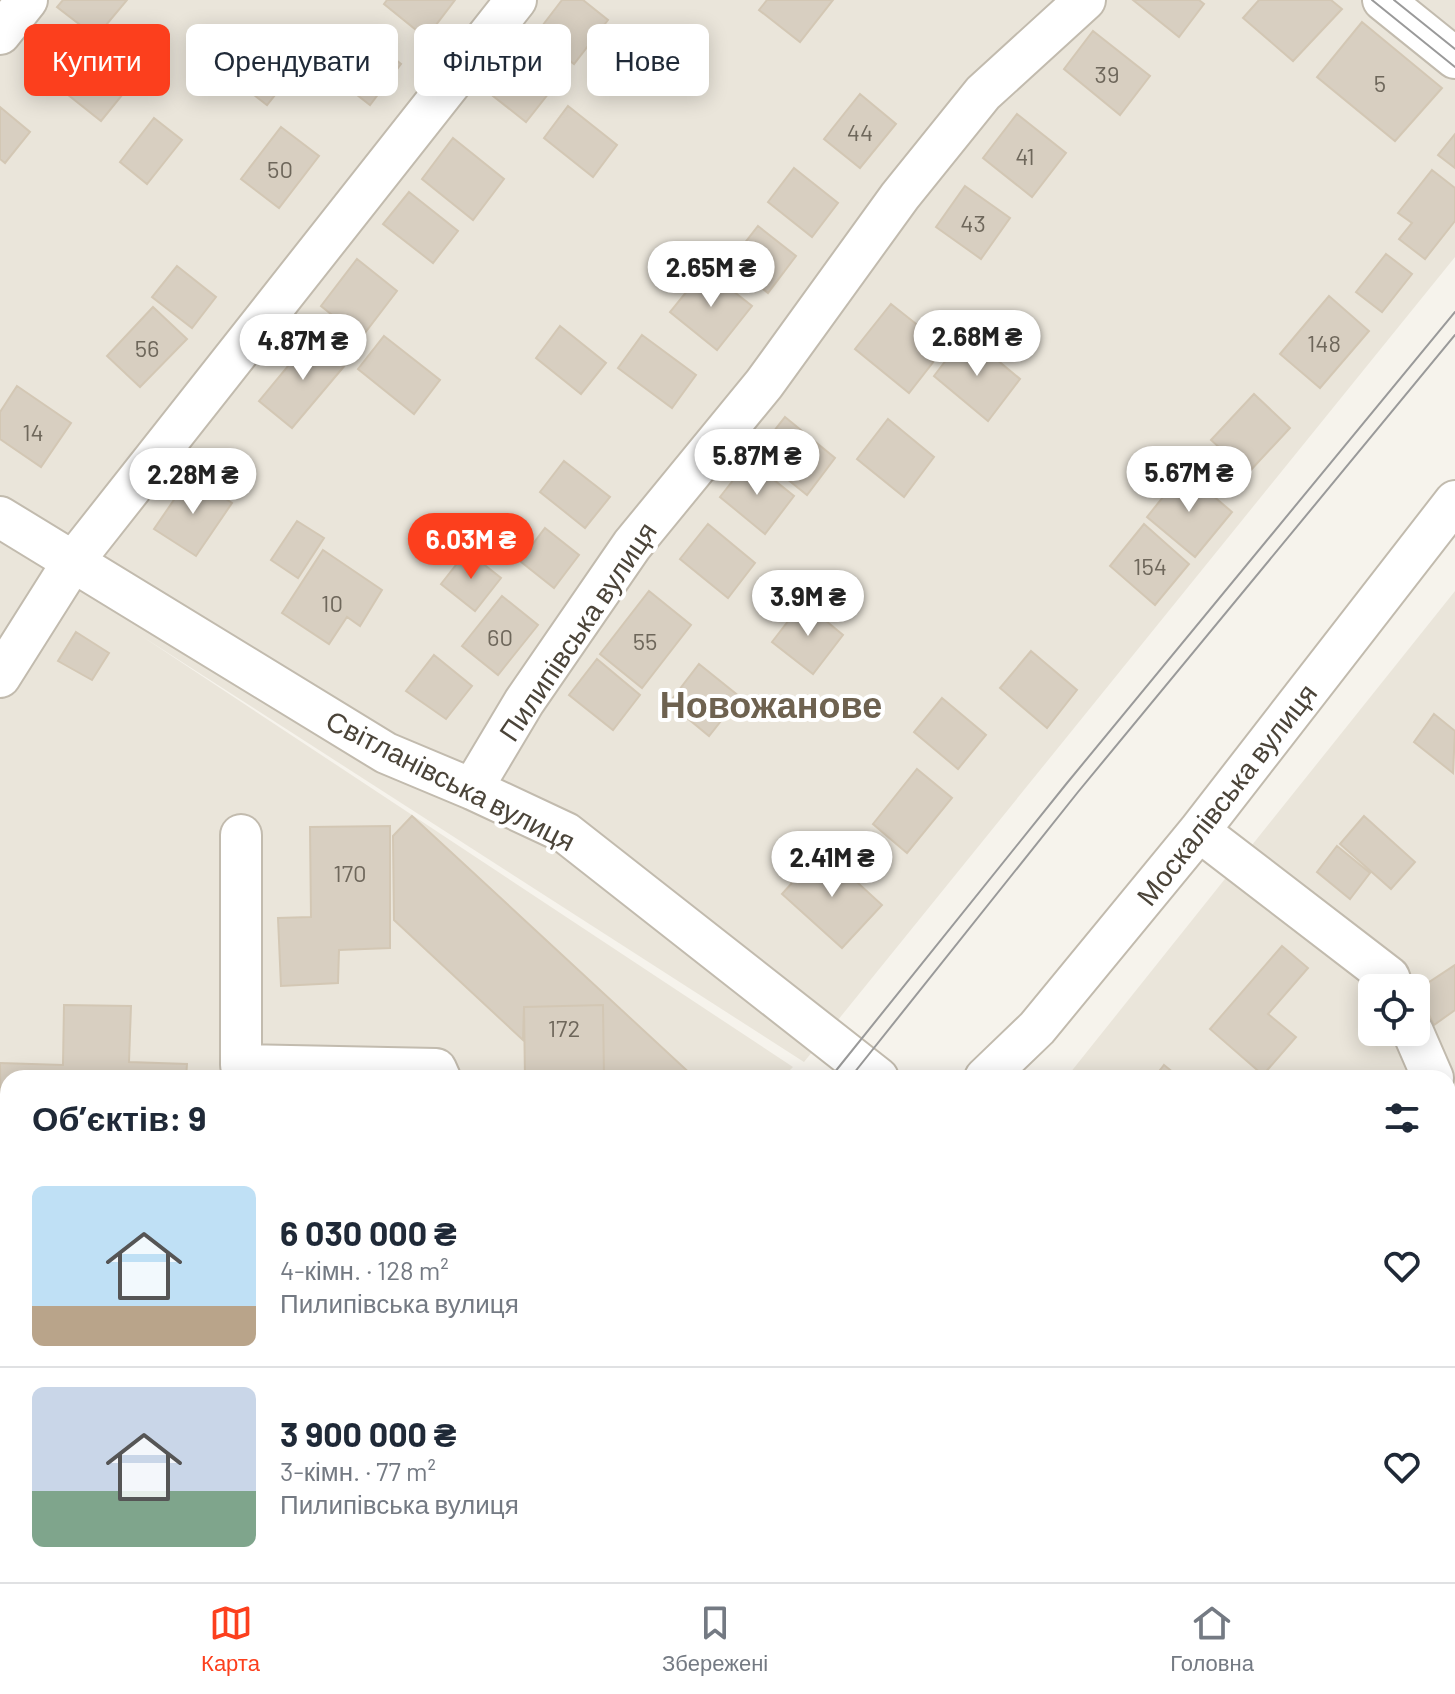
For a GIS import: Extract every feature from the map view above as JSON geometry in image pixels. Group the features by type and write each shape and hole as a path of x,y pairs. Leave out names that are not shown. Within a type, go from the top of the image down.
{"street":[{"path":"0,34 27,0"},
{"path":"0,677 72,563 516,0"},
{"name":"Пилипівська вулиця","path":"472,789 524,702 632,545 764,384 900,196 983,93 1085,0"},
{"path":"1383,0 1455,58"},
{"name":"Москалівська вулиця","path":"993,1070 1037,1028 1199,831 1455,501"},
{"name":"Світланівська вулиця","path":"0,517 386,753 566,833 868,1070"},
{"path":"1199,831 1385,974"},
{"path":"241,835 241,1065 436,1070"},
{"path":"1419,1046 1430,1070"}],"shaded area":[{"path":"0,0 1455,0 1455,257 804,1062 140,635 793,1067 790,1070 0,1070"},
{"path":"1455,591 1455,1070 1072,1070"}],"building":[{"path":"63,0 127,0 107,24 79,24 57,7"},
{"path":"387,0 455,0 437,24 414,24 414,28 384,4"},
{"path":"562,0 583,0 608,20 605,24 587,24 587,47 574,64 571,62 571,24 544,24"},
{"path":"767,0 833,0 800,42 759,10"},
{"path":"1133,0 1199,0 1204,4 1179,37"},
{"path":"1259,0 1331,0 1342,9 1293,61 1243,18"},
{"path":"1362,22 1442,88 1395,141 1317,77"},
{"path":"1093,31 1150,76 1120,115 1064,69"},
{"path":"860,94 896,124 860,168 824,139"},
{"path":"70,96 121,96 101,121"},
{"path":"255,96 274,96 267,105"},
{"path":"358,96 377,96 370,105"},
{"path":"493,96 547,96 526,122"},
{"path":"568,106 617,145 593,177 544,138"},
{"path":"0,107 30,132 5,163 0,159"},
{"path":"1017,114 1066,153 1032,197 983,158"},
{"path":"154,118 182,140 147,184 120,162"},
{"path":"281,127 319,156 279,208 241,179"},
{"path":"1455,134 1455,168 1438,155"},
{"path":"453,138 504,179 473,220 422,179"},
{"path":"794,168 838,203 812,237 768,202"},
{"path":"1432,170 1455,188 1455,221 1425,259 1399,239 1412,223 1398,213"},
{"path":"965,186 1010,218 981,259 936,227"},
{"path":"409,192 458,231 433,263 383,224"},
{"path":"758,226 796,256 768,293 730,262"},
{"path":"1386,254 1412,274 1382,312 1356,292"},
{"path":"357,259 397,291 361,338 321,306"},
{"path":"177,266 216,297 192,328 152,297"},
{"path":"705,269 752,306 717,350 670,312"},
{"path":"1329,296 1369,331 1320,388 1280,354"},
{"path":"891,304 945,347 909,393 855,349"},
{"path":"153,307 187,339 140,387 107,356"},
{"path":"560,326 606,363 581,394 536,358"},
{"path":"966,334 1020,379 988,421 934,376"},
{"path":"642,335 696,375 672,408 618,368"},
{"path":"313,336 346,364 292,428 259,401"},
{"path":"384,336 440,380 414,414 358,369"},
{"path":"17,386 71,423 41,467 0,439 0,412"},
{"path":"1254,394 1290,428 1248,473 1211,440"},
{"path":"785,417 835,458 807,495 756,454"},
{"path":"888,419 934,457 904,497 857,459"},
{"path":"749,460 794,496 765,534 720,497"},
{"path":"564,461 610,497 585,528 540,492"},
{"path":"1184,471 1232,512 1195,557 1147,517"},
{"path":"191,475 232,503 196,556 154,529"},
{"path":"297,521 324,538 298,578 271,560"},
{"path":"708,524 755,563 728,598 680,559"},
{"path":"1144,524 1189,564 1155,605 1110,566"},
{"path":"545,528 579,555 554,588 520,561"},
{"path":"323,550 382,590 360,626 347,617 329,644 282,613"},
{"path":"467,551 501,578 475,611 441,584"},
{"path":"649,591 691,625 642,688 600,654"},
{"path":"502,596 538,625 498,675 462,646"},
{"path":"803,602 843,635 813,674 772,642"},
{"path":"76,632 109,653 92,680 58,661"},
{"path":"1031,651 1077,690 1047,728 1000,688"},
{"path":"434,655 472,686 446,719 406,691"},
{"path":"597,659 640,695 613,730 569,695"},
{"path":"699,664 740,697 709,736 669,703"},
{"path":"942,698 986,735 958,769 914,732"},
{"path":"1434,714 1455,731 1453,773 1414,742"},
{"path":"917,769 952,798 907,853 873,824"},
{"path":"412,816 686,1070 604,1070 603,1005 524,1007 523,1040 394,920 393,836"},
{"path":"1364,816 1415,862 1391,889 1340,844"},
{"path":"390,826 390,948 339,950 338,983 281,986 278,918 311,917 310,827"},
{"path":"1337,846 1370,873 1350,899 1317,872"},
{"path":"822,850 882,905 842,948 782,894"},
{"path":"1282,946 1308,968 1268,1014 1296,1037 1267,1070 1257,1070 1210,1029"},
{"path":"1455,965 1455,1010 1434,1025 1430,1017 1430,981"},
{"path":"64,1005 131,1006 129,1062 187,1064 187,1070 0,1070 0,1063 63,1065"},
{"path":"603,1005 604,1070 525,1070 524,1007"}],"tram line":[{"path":"1372,0 1455,67"},
{"path":"1394,0 1455,49"},
{"path":"836,1070 1067,783 1455,312"},
{"path":"856,1070 1078,792 1455,335"}],"district":[{"name":"Новожанове","path":"771,703"}]}
